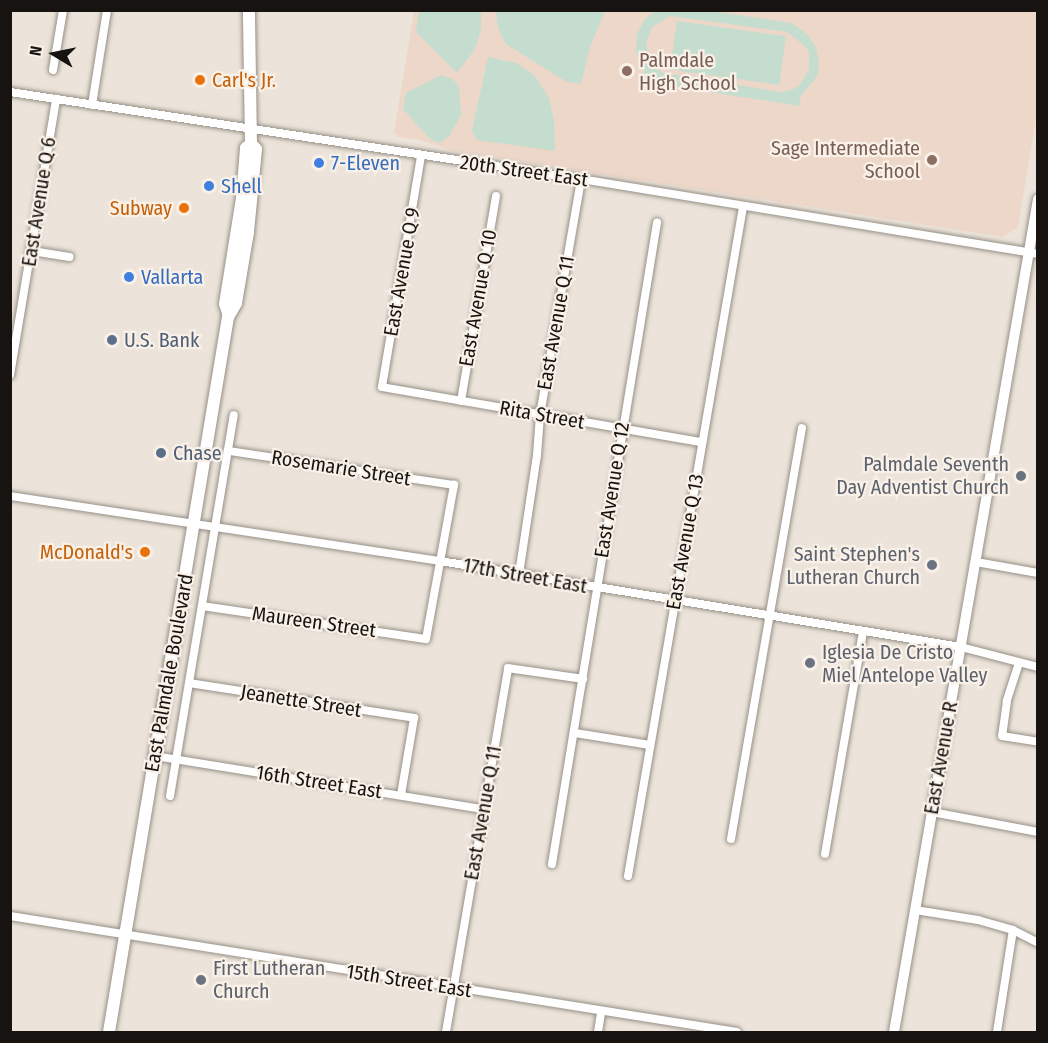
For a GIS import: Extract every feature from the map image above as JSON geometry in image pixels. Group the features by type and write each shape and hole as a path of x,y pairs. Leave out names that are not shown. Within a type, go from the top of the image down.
{"highway":[{"name":"East Palmdale Boulevard","path":"109,1032 228,313 225,304 237,230 246,148 251,144 249,10"},
{"name":"East Palmdale Boulevard","path":"228,313 236,303 253,199 256,149 251,144"},
{"path":"237,230 240,234 236,272 240,282"}],"main road":[{"name":"East Avenue R","path":"894,1032 976,562 1033,253 1038,199"}],"street":[{"path":"53,70 63,10"},
{"path":"92,105 107,10"},
{"name":"20th Street East","path":"10,92 581,179 1033,253"},
{"name":"East Avenue Q 6","path":"10,375 56,99"},
{"name":"East Avenue Q 9","path":"382,387 421,156"},
{"name":"East Avenue Q 11","path":"519,574 537,455 540,415 581,179"},
{"name":"East Avenue Q 10","path":"461,401 496,196"},
{"name":"East Avenue Q 13","path":"628,876 743,207"},
{"name":"East Avenue Q 12","path":"552,864 657,223"},
{"path":"32,251 70,257"},
{"name":"Rita Street","path":"382,387 702,442"},
{"name":"East Palmdale Boulevard","path":"170,796 234,416"},
{"path":"731,839 802,428"},
{"name":"Rosemarie Street","path":"228,451 454,485 440,561"},
{"name":"17th Street East","path":"10,496 440,561 596,589 961,647 1038,667"},
{"name":"Maureen Street","path":"202,606 426,639 440,561"},
{"path":"976,562 1038,573"},
{"path":"825,854 863,632"},
{"path":"1019,663 1006,701 1002,736 1038,742"},
{"name":"East Avenue Q 11","path":"446,1032 508,668 583,679"},
{"name":"Jeanette Street","path":"189,683 414,718 401,795"},
{"path":"575,733 650,745"},
{"name":"16th Street East","path":"155,756 484,809"},
{"path":"932,812 1038,832"},
{"path":"915,910 978,920 1013,930 1038,943"},
{"name":"15th Street East","path":"10,916 737,1032"},
{"path":"997,1032 1013,930"},
{"path":"598,1032 601,1012"}],"shaded area":[{"name":"Palmdale High School","path":"414,11 1037,11 1037,113 1018,227 1003,237 453,151 420,140 398,137 394,132"}],"green space":[{"path":"656,10 712,11 791,23 807,34 816,47 819,63 817,76 801,96 799,106 642,81 645,71 636,52 637,34 645,19","holes":["670,16 787,32 806,47 809,53 809,69 794,89 781,92 663,73 651,64 646,44 652,27"]},
{"path":"419,11 481,11 481,29 475,49 457,73 416,32"},
{"path":"496,11 605,11 590,47 581,84 565,81 506,44 498,29"},
{"path":"677,21 786,36 779,85 670,70"},
{"path":"488,57 516,63 534,75 549,98 554,121 555,151 477,140 472,131"},
{"path":"441,75 453,79 459,87 461,115 449,136 439,143 431,140 403,109 406,93"}],"place":[{"name":"Palmdale High School","path":"627,71"},
{"name":"Carl's Jr.","path":"200,80"},
{"name":"Sage Intermediate School","path":"932,160"},
{"name":"7-Eleven","path":"319,163"},
{"name":"Shell","path":"209,186"},
{"name":"Subway","path":"184,208"},
{"name":"Vallarta","path":"129,277"},
{"name":"U.S. Bank","path":"112,340"},
{"name":"Chase","path":"161,453"},
{"name":"Palmdale Seventh Day Adventist Church","path":"1021,476"},
{"name":"McDonald's","path":"145,552"},
{"name":"Saint Stephen's Lutheran Church","path":"932,565"},
{"name":"Iglesia De Cristo Miel Antelope Valley","path":"810,663"},
{"name":"First Lutheran Church","path":"201,980"}]}
